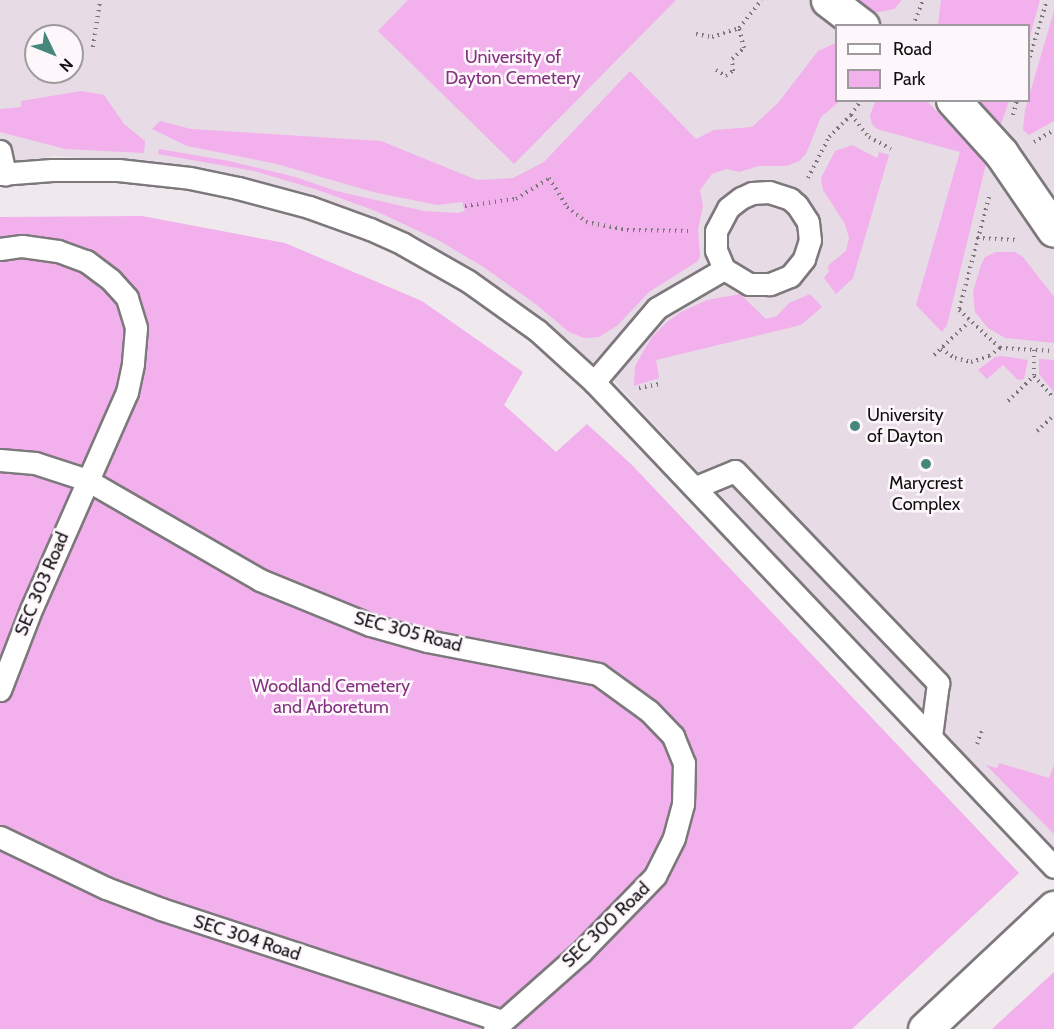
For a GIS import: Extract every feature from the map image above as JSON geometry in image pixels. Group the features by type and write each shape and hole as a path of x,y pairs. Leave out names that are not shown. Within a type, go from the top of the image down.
{"street":[{"path":"828,0 859,24"},
{"path":"955,102 1002,153 1054,230"},
{"path":"925,1029 1054,908"}],"lane":[{"path":"0,151 3,174 92,169 159,174 238,188 329,213 403,244 459,275 538,331 594,382 1054,867"},
{"path":"764,192 780,194 790,199 804,213 808,222 810,240 804,259 790,276 770,284 759,285 740,280 724,268 716,250 716,231 728,207 741,198 764,192"},
{"name":"SEC 303 Road","path":"0,249 22,246 58,251 77,258 111,280 127,298 136,328 128,392 32,607 0,690"},
{"path":"594,382 657,308 724,268"},
{"name":"SEC 305 Road","path":"0,459 35,463 87,480 260,580 370,625 427,641 598,674 650,711 673,736 684,763"},
{"path":"696,487 735,471 938,683 931,736"},
{"name":"SEC 300 Road","path":"498,1025 580,952 654,876 665,858 680,820 684,796 684,763"},
{"name":"SEC 304 Road","path":"0,837 106,888 161,909 498,1025"}],"path":[{"path":"93,47 100,0"},
{"path":"696,34 712,37 739,28 762,0"},
{"path":"914,24 923,0"},
{"path":"1030,60 1047,0"},
{"path":"716,70 722,76 733,71 732,59 744,48 739,28"},
{"path":"807,181 829,137 851,115 860,102"},
{"path":"851,115 869,137 891,149"},
{"path":"1036,141 1054,130"},
{"path":"465,206 516,198 549,178 555,183 567,207 586,222 627,231 695,232"},
{"path":"990,193 959,310 969,322 1000,348 1054,351"},
{"path":"977,238 1023,240"},
{"path":"934,355 969,322"},
{"path":"941,349 955,358 970,362 989,356 1000,348"},
{"path":"1034,350 1034,376 1054,398"},
{"path":"1008,401 1034,376"},
{"path":"651,386 660,384"},
{"path":"1037,431 1054,415"},
{"path":"982,730 977,745 983,747"}],"shaded area":[{"name":"University of Dayton","path":"0,0 1054,0 1054,867 1041,839 609,376 540,317 476,273 397,229 225,173 186,166 56,156 0,163"}],"green space":[{"name":"University of Dayton Cemetery","path":"408,0 676,0 514,164 378,31"},
{"path":"856,0 902,0 894,9 873,12"},
{"path":"941,0 1040,0 1030,35 1030,24 938,24"},
{"path":"1054,11 1054,121 1029,135 1023,130 1030,93"},
{"path":"835,43 835,102 839,102 821,117 806,154 799,161 787,166 759,166 739,172 726,169 712,174 700,190 703,206 698,229 700,256 698,261 649,292 618,325 599,337 584,338 569,332 537,305 482,266 438,240 376,211 315,189 254,171 158,154 159,149 229,161 295,177 336,191 424,211 457,213 465,211 462,202 437,205 373,192 277,164 187,146 152,129 160,121 191,129 381,141 477,180 513,178 544,162 630,71 696,139 714,130 752,127 778,103 818,51"},
{"path":"81,91 104,95 124,124 145,141 144,153 65,149 0,132 0,109 21,107 21,101"},
{"path":"875,102 928,102 986,164 947,325 942,332 916,305 960,152 877,129 872,124 870,115"},
{"path":"978,102 1009,102 1000,127"},
{"path":"852,145 877,158 879,152 889,155 853,278 836,294 824,278 830,270 827,269 830,264 846,251 849,238 845,224 823,190 821,178 835,151"},
{"name":"Woodland Cemetery and Arboretum","path":"142,216 285,243 422,301 523,372 504,405 556,452 587,424 631,464 1019,873 852,1029 0,1029 0,217"},
{"path":"996,252 1015,252 1023,257 1054,297 1054,343 1005,338 988,328 975,312 973,292 981,265 985,257"},
{"path":"740,294 766,319 777,316 789,303 810,294 822,307 801,325 656,360 659,378 634,386 635,366 652,337 667,322 681,312 707,300"},
{"path":"995,357 1028,360 1024,379 1018,380 1003,365 987,379 978,370"},
{"path":"1039,359 1054,360 1054,392 1039,374"},
{"path":"999,763 1049,778 1054,765 1054,834 986,765 997,768"},
{"path":"1054,972 1054,1029 992,1029"}],"place":[{"name":"University of Dayton","path":"855,426"},
{"name":"Marycrest Complex","path":"926,464"}]}
